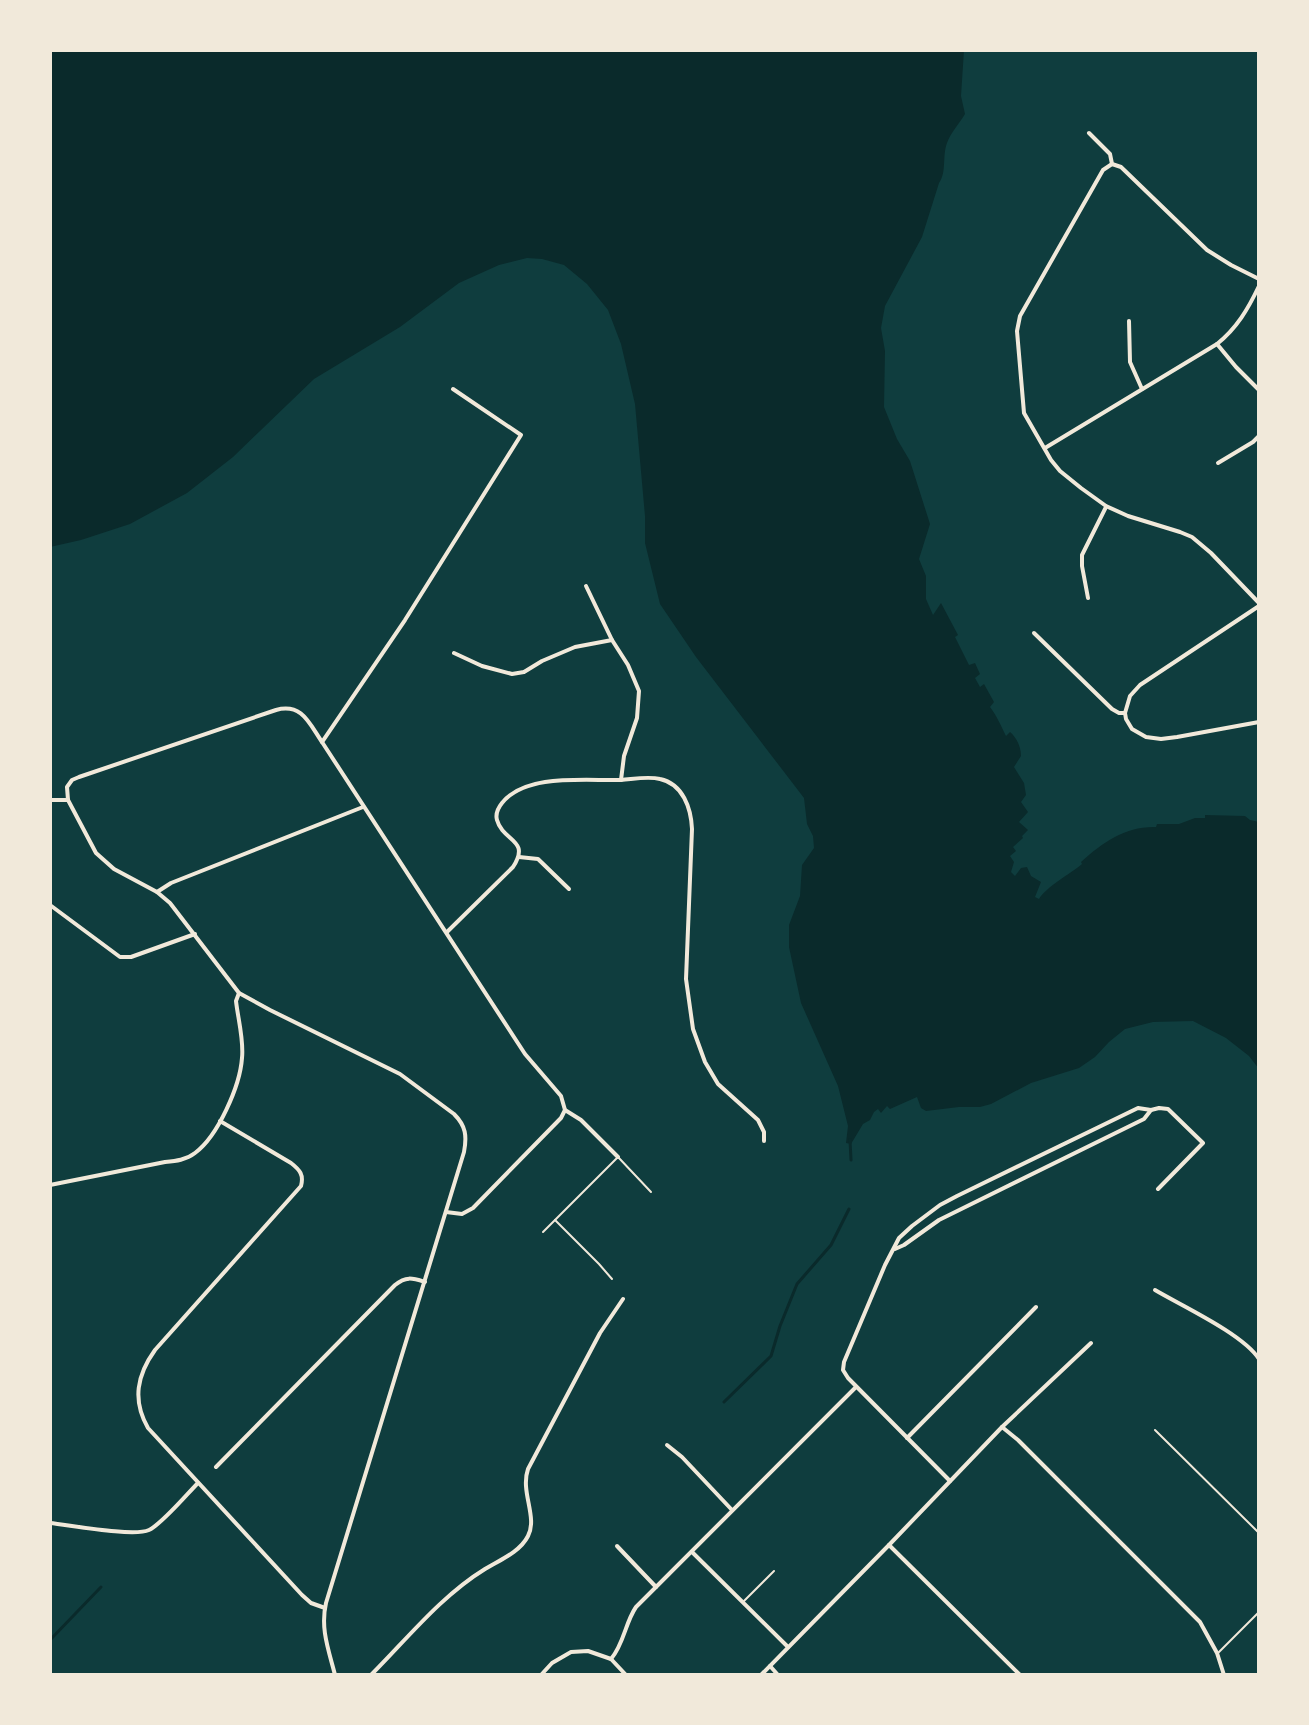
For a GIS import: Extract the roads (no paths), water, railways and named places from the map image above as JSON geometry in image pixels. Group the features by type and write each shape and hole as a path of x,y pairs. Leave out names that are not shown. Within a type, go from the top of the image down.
{"street":[{"path":"1089,133 1110,154 1112,164"},
{"path":"1112,164 1121,167 1207,250 1259,279"},
{"path":"1112,164 1103,170 1018,320 1024,413 1060,471 1106,506 1192,537 1259,604 1140,685 1130,696 1125,713 1128,724 1139,734 1161,739 1259,722"},
{"path":"1044,448 1217,344 1243,317 1259,286"},
{"path":"1129,321 1130,362 1142,389"},
{"path":"1217,344 1259,390"},
{"path":"322,742 405,620 521,435 453,389"},
{"path":"1218,463 1259,436"},
{"path":"1088,598 1082,555 1106,506"},
{"path":"586,586 639,691 637,718 624,756 621,780"},
{"path":"1034,633 1112,709 1125,713"},
{"path":"454,653 482,666 512,674 524,672 575,647 612,640"},
{"path":"335,1675 324,1628 325,1608 446,1212 466,1133 460,1120 400,1074 239,993 170,903 157,892 114,869 96,853 68,800 67,787 72,780 284,707 299,711 525,1054 564,1100 565,1110 561,1118 473,1208 462,1214 446,1212"},
{"path":"447,932 513,867 519,857 520,850 516,843 497,820 498,809 508,796 529,784 545,781 663,779 682,794 692,816 686,990 693,1029 705,1062 718,1084 758,1120 764,1132 764,1141"},
{"path":"50,800 68,800"},
{"path":"157,892 171,883 363,807"},
{"path":"519,857 538,859 569,889"},
{"path":"50,905 124,958 195,934"},
{"path":"50,1185 178,1161 198,1152 228,1106 240,1073 243,1055 236,1001 239,993"},
{"path":"950,1481 856,1387 845,1374 843,1365 899,1238 940,1205 1138,1108 1172,1111 1203,1143 1158,1189"},
{"path":"565,1110 581,1120 618,1157"},
{"path":"894,1249 939,1220 1144,1119 1151,1110"},
{"path":"220,1121 300,1170 303,1179 301,1186 145,1363 137,1392 138,1407 148,1428 302,1595 311,1603 325,1608"},
{"path":"216,1467 395,1285 404,1278 425,1282"},
{"path":"1155,1290 1239,1339 1259,1359"},
{"path":"371,1675 457,1588 517,1550 526,1540 532,1527 525,1484 528,1469 600,1333 623,1299"},
{"path":"907,1438 1036,1307"},
{"path":"761,1675 1002,1427 1091,1343"},
{"path":"611,1659 619,1650 634,1610 856,1387"},
{"path":"1002,1427 1195,1616 1217,1653 1224,1675"},
{"path":"667,1445 732,1510"},
{"path":"50,1523 146,1531 198,1483"},
{"path":"889,1545 1020,1675"},
{"path":"617,1546 656,1587"},
{"path":"692,1552 788,1647"},
{"path":"541,1675 552,1663 571,1652 588,1651 611,1659 626,1675"},
{"path":"770,1666 778,1675"}],"lane":[{"path":"543,1232 618,1157 651,1192"},
{"path":"555,1220 612,1279"},
{"path":"1155,1430 1259,1533"},
{"path":"743,1603 774,1571"},
{"path":"1217,1653 1259,1612"}],"water":[{"path":"50,50 964,50 961,96 965,114 947,143 943,174 922,237 885,306 881,328 885,351 884,407 910,461 930,524 919,559 926,576 926,599 933,615 941,603 969,665 975,663 980,674 975,678 980,687 984,684 994,702 990,707 1006,736 1010,732 1019,746 1021,756 1014,767 1024,783 1026,795 1021,802 1028,812 1019,822 1028,830 1013,847 1016,851 1010,856 1014,862 1011,872 1015,876 1021,868 1027,867 1031,876 1041,882 1035,897 1039,899 1098,848 1125,832 1156,827 1157,824 1179,824 1205,818 1205,815 1245,816 1259,822 1259,1069 1249,1056 1226,1038 1193,1021 1153,1022 1125,1029 1079,1068 1031,1083 991,1104 926,1111 921,1108 917,1097 890,1109 887,1106 881,1113 878,1109 863,1124 851,1144 846,1143 848,1126 838,1086 801,1003 789,947 789,925 800,896 802,865 814,848 804,798 696,657 660,604 645,543 635,404 621,344 608,310 587,284 564,265 527,258 499,265 459,283 400,327 314,379 233,457 187,493 130,524 50,547"}],"waterway":[{"path":"850,1140 851,1160"},
{"path":"724,1402 771,1356 797,1284 831,1245 849,1209"},
{"path":"50,1640 101,1587"}]}
